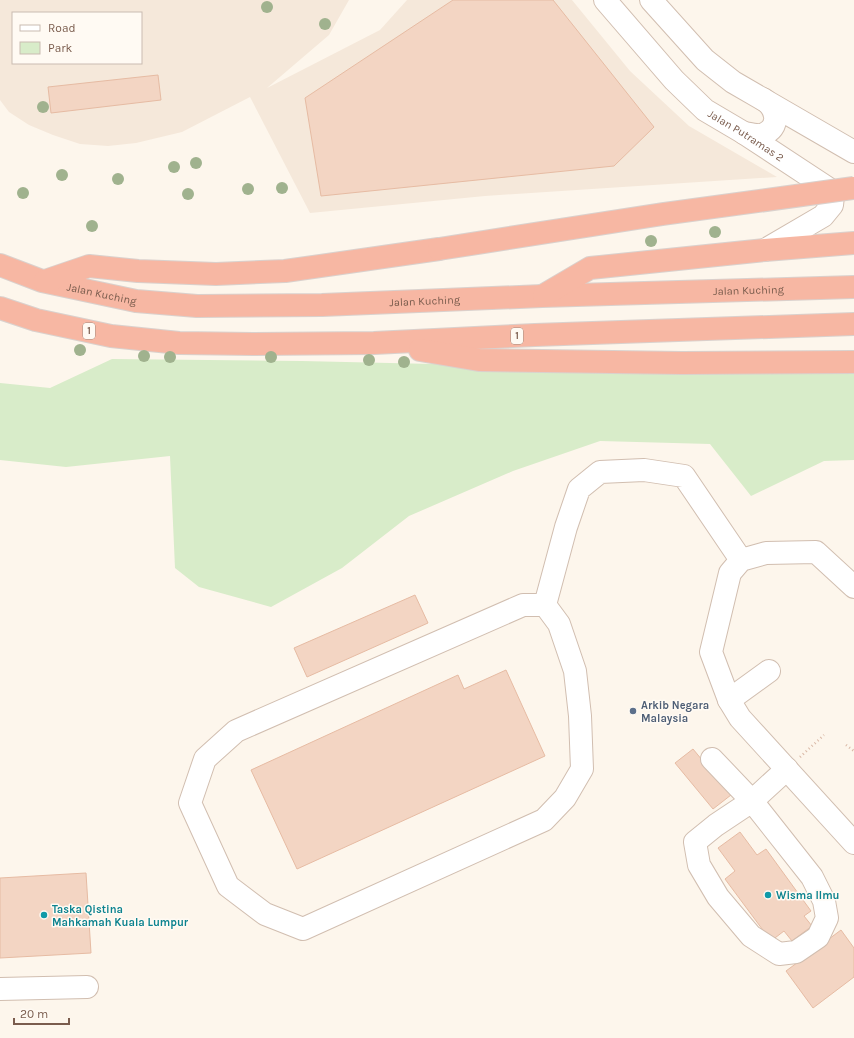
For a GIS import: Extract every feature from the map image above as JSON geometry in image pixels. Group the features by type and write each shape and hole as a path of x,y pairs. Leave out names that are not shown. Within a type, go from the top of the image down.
{"highway":[{"path":"42,281 89,266 138,271 216,274 277,271 439,249 663,214 854,188"},
{"path":"542,296 590,268 765,250 854,243"},
{"name":"Jalan Kuching","path":"0,265 42,281 136,301 197,306 322,305 542,296 854,287"},
{"name":"1","path":"0,308 36,320 110,336 179,343 374,343 854,324"},
{"path":"374,343 479,360 682,363 854,362"}],"street":[{"name":"Jalan Putramas 2","path":"605,0 679,85 705,110 744,133 830,189 833,196 832,205 823,216 765,250"},
{"path":"650,0 706,60 733,82 854,152"},
{"path":"744,133 760,135 766,134 773,127 776,119 775,112 764,99"},
{"path":"545,605 578,489 600,472 644,470 684,476 741,560"},
{"path":"854,587 816,552 766,553 741,560 730,573 711,652 728,700 740,718 792,764 854,843"},
{"path":"523,605 545,605 559,624 575,671 580,716 582,769 565,798 544,820 303,929 265,914 228,886 190,803 204,759 236,731 523,605"},
{"path":"728,700 769,671"},
{"path":"712,759 752,801 812,877 824,900 827,918 818,937 796,952 779,954 751,936 718,897 699,864 695,842 716,825 752,801 792,764"},
{"path":"0,989 87,987"}],"path":[{"path":"792,764 824,734"},
{"path":"846,745 854,750"}],"shaded area":[{"path":"0,0 349,0 329,35 267,88 380,30 407,0 572,0 630,71 689,126 777,177 485,196 310,213 250,97 182,132 136,143 108,146 80,144 53,135 29,125 9,112 0,100"}],"green space":[{"path":"112,359 302,361 729,371 854,365 854,460 824,461 751,496 710,444 600,441 513,471 409,516 342,568 271,607 199,587 175,568 170,456 66,467 0,460 0,383 50,388"}],"building":[{"path":"453,0 553,0 654,127 614,166 321,196 305,98"},
{"path":"158,75 161,100 51,113 48,87"},
{"path":"415,595 428,623 307,677 294,648"},
{"path":"506,670 545,756 297,869 251,770 458,675 464,689"},
{"path":"693,749 731,795 713,809 675,763"},
{"name":"Wisma Ilmu","path":"740,832 757,855 766,849 811,911 804,916 812,926 792,941 784,931 771,941 725,879 735,871 718,848"},
{"name":"Taska Qistina Mahkamah Kuala Lumpur","path":"86,873 91,953 0,958 0,878"},
{"path":"841,930 854,948 854,977 813,1008 786,971"}],"place":[{"name":"Arkib Negara Malaysia","path":"633,711"},
{"name":"Wisma Ilmu","path":"768,895"},
{"name":"Taska Qistina Mahkamah Kuala Lumpur","path":"44,915"}]}
